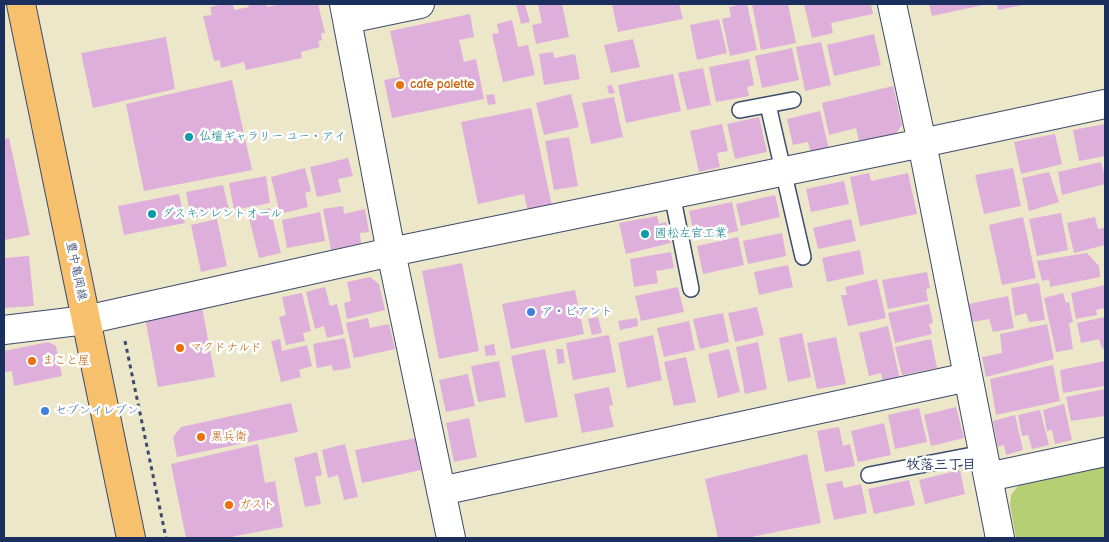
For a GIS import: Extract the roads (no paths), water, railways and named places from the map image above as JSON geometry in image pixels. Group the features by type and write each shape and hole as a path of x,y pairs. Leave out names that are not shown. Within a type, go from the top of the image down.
{"main road":[{"name":"豊中亀岡線","path":"21,4 130,538"}],"street":[{"path":"420,4 346,11 391,252 451,538"},
{"path":"892,4 922,143 1000,538"},
{"path":"4,330 86,320 391,252 1105,104"},
{"path":"441,491 968,377"},
{"path":"986,465 1105,452"}],"lane":[{"path":"740,110 793,100"},
{"path":"768,105 803,257"},
{"path":"672,194 691,289"},
{"path":"869,475 986,465"}],"place":[{"name":"cafe palette","path":"400,85"},
{"name":"仏壇ギャラリー ユー・アイ","path":"189,137"},
{"name":"ダスキンレントオール","path":"152,214"},
{"name":"國松左官工業","path":"645,234"},
{"name":"ア・ビアント","path":"531,312"},
{"name":"マクドナルド","path":"180,348"},
{"name":"まこと屋","path":"32,361"},
{"name":"セブンイレブン","path":"45,411"},
{"name":"黒兵衛","path":"201,437"},
{"name":"ガスト","path":"229,505"}],"district":[{"name":"牧落三丁目","path":"941,465"}]}
